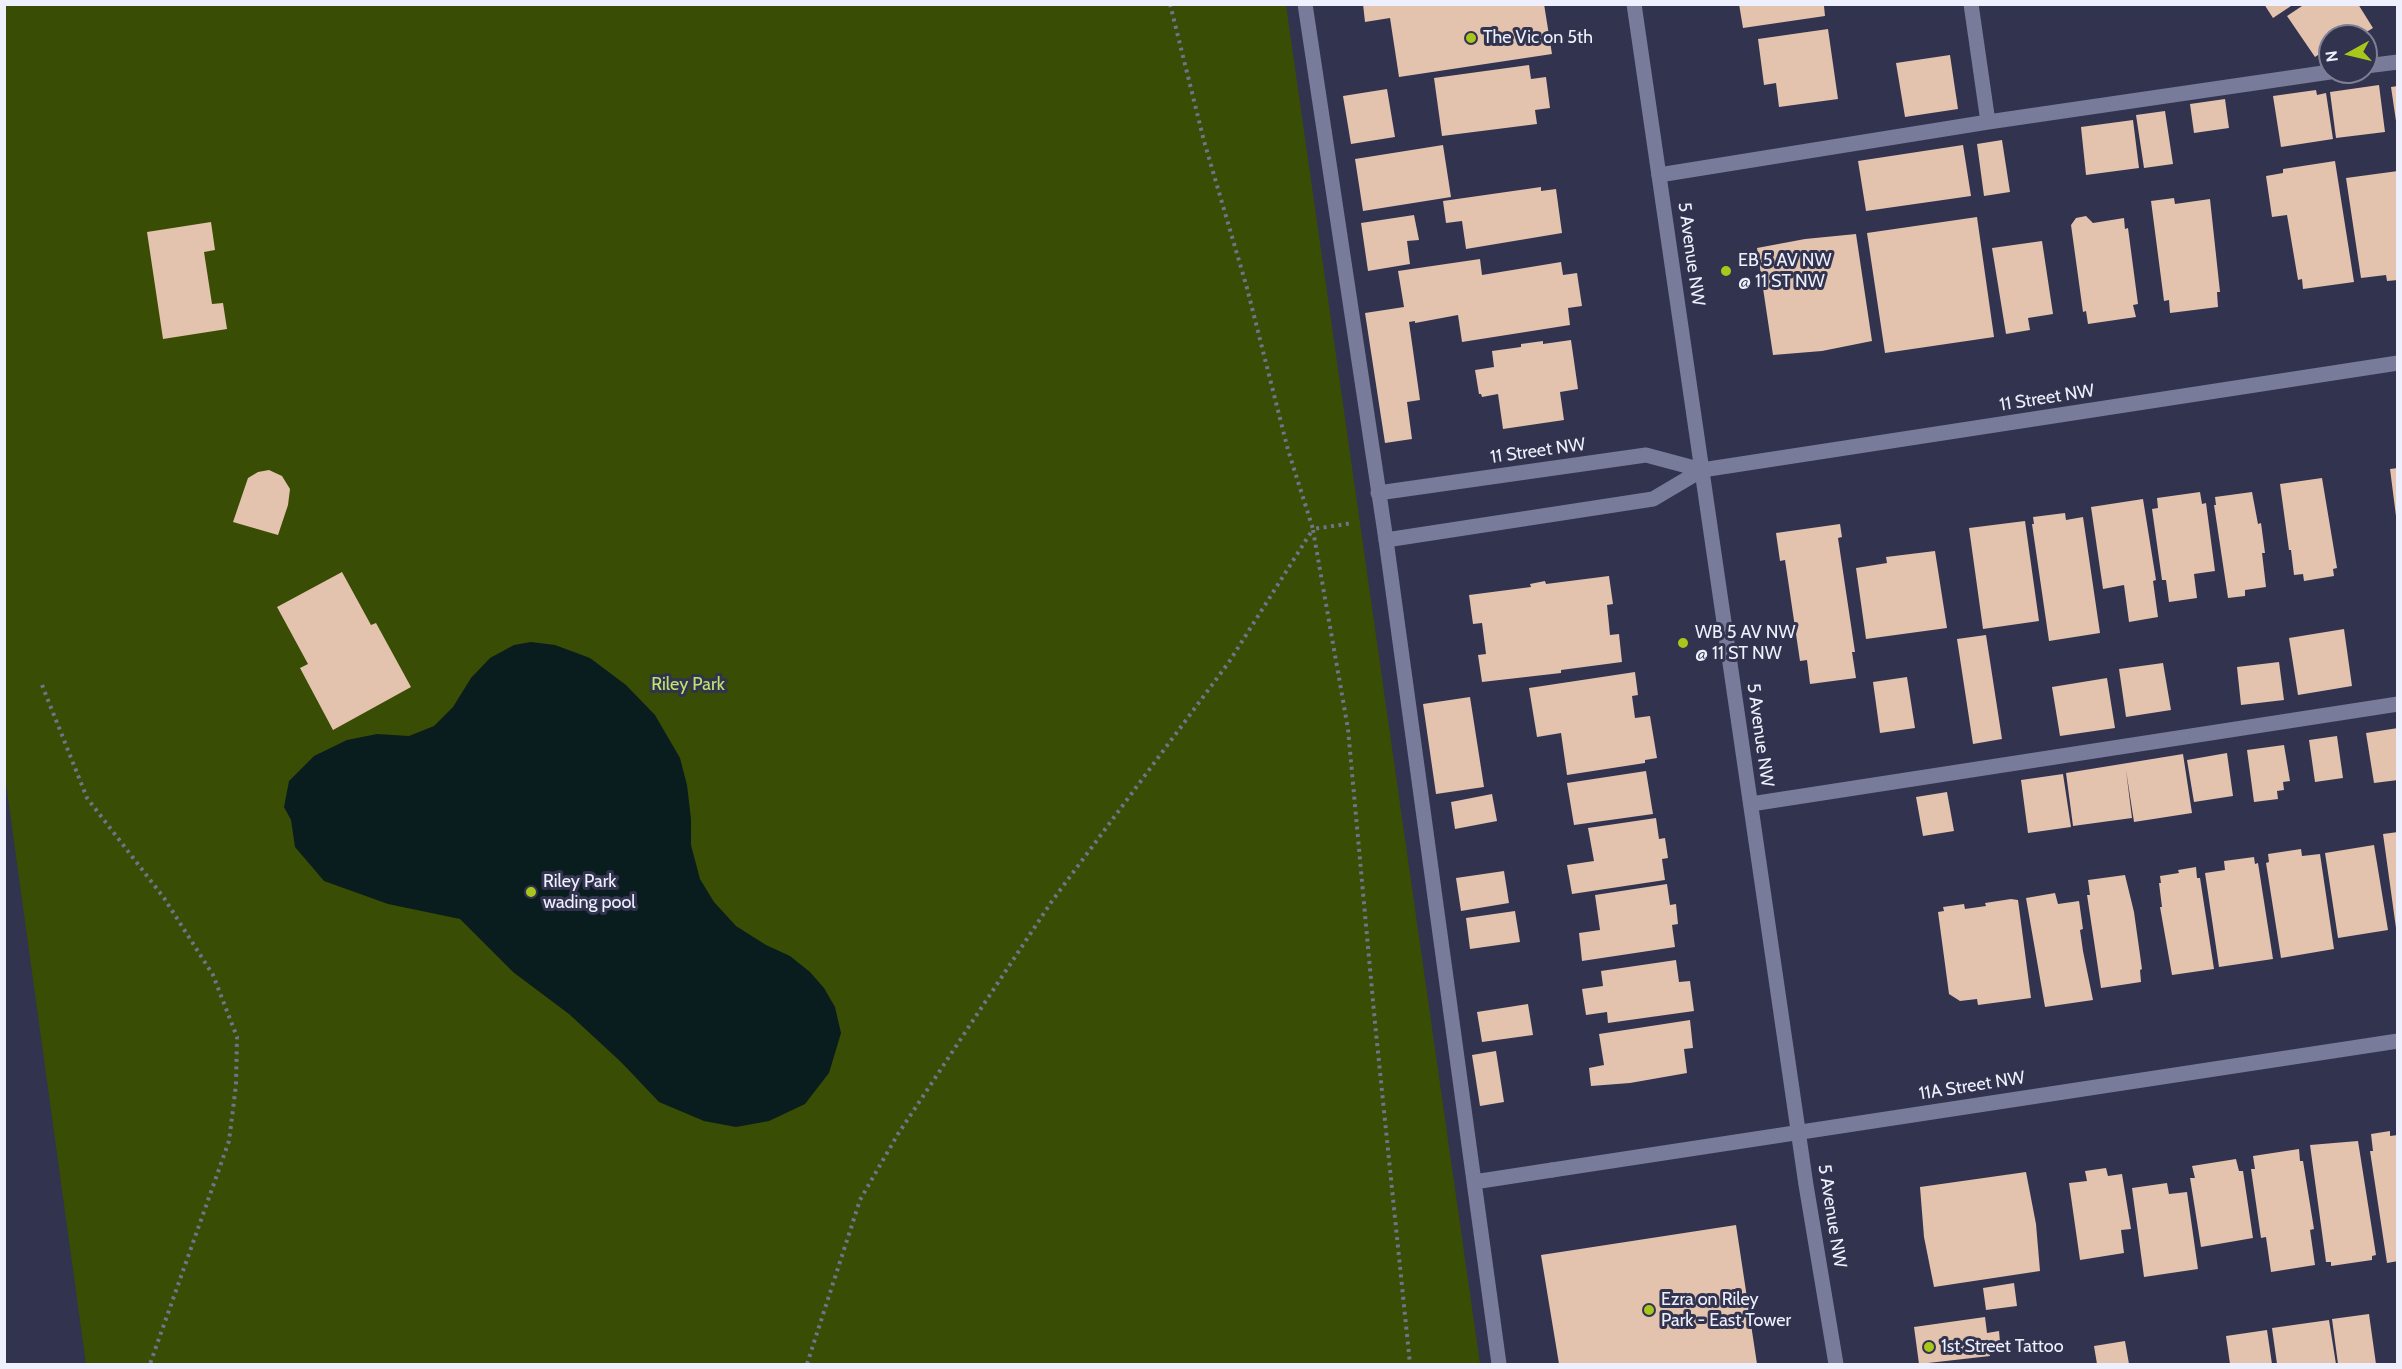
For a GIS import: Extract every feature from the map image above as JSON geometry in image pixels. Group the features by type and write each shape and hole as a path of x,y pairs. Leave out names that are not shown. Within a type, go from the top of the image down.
{"street":[{"path":"1305,4 1386,540 1499,1365"},
{"name":"5 Avenue NW","path":"1634,4 1799,1132 1836,1365"},
{"path":"1971,4 1988,122"},
{"path":"2378,64 2397,62"},
{"path":"1659,175 1988,122 2318,74"},
{"name":"11 Street NW","path":"1386,540 1653,499 1702,470 2397,363"},
{"name":"11 Street NW","path":"1378,493 1646,455 1702,470"},
{"path":"1751,804 2397,704"},
{"name":"11A Street NW","path":"1474,1182 2397,1041"}],"path":[{"path":"1170,4 1192,98 1247,288 1288,450 1313,529 1348,729 1410,1365"},
{"path":"807,1365 860,1200 898,1134 1052,902 1229,662 1313,529 1382,519"},
{"path":"42,686 87,798 164,898 213,975 237,1037 236,1085 229,1141 150,1365"}],"green space":[{"name":"Riley Park","path":"4,5 1286,5 1480,1364 86,1364 4,769"}],"shaded area":[{"name":"Riley Park wading pool","path":"531,642 555,645 590,658 626,685 655,715 680,758 687,785 691,845 700,879 714,902 736,926 766,945 790,956 810,972 824,988 835,1007 841,1033 829,1073 805,1104 769,1121 736,1127 704,1121 659,1102 621,1062 569,1014 513,972 460,919 388,904 324,881 295,847 291,820 284,807 289,781 314,756 347,740 377,734 409,736 434,726 453,707 471,678 490,658 514,645"}],"building":[{"name":"The Vic on 5th","path":"1363,4 1544,4 1552,54 1399,77 1390,18 1365,22"},
{"path":"1739,4 1828,4 1828,6 1824,6 1825,16 1743,28"},
{"path":"2264,4 2294,4 2273,18"},
{"path":"2305,4 2358,4 2370,24 2318,24 2318,55 2315,57 2287,16"},
{"path":"1828,29 1838,99 1779,107 1776,83 1764,85 1758,39"},
{"path":"1950,55 1958,109 1905,117 1896,63"},
{"path":"1529,65 1531,79 1546,77 1550,108 1535,110 1537,124 1442,136 1434,78"},
{"path":"2379,85 2385,132 2336,138 2330,92"},
{"path":"2398,86 2398,121 2396,121 2391,87"},
{"path":"1387,89 1395,137 1351,144 1343,96"},
{"path":"2316,90 2317,95 2326,93 2333,139 2281,147 2273,96"},
{"path":"2225,99 2229,128 2194,133 2190,104"},
{"path":"2165,111 2173,164 2144,168 2136,115"},
{"path":"2133,120 2139,168 2086,175 2081,127"},
{"path":"2002,140 2010,192 1984,196 1977,144"},
{"path":"1443,145 1451,197 1363,211 1355,159"},
{"path":"1963,145 1971,196 1866,211 1858,161"},
{"path":"2335,161 2354,282 2303,289 2302,279 2298,280 2287,215 2272,217 2266,176 2283,173 2283,169"},
{"path":"2398,171 2398,280 2387,281 2386,275 2361,278 2346,178"},
{"path":"1541,187 1541,191 1556,189 1562,233 1466,249 1462,221 1446,223 1443,201"},
{"path":"2174,198 2175,204 2210,199 2220,292 2217,292 2218,307 2170,313 2169,300 2164,301 2151,201"},
{"path":"1414,215 1419,240 1407,241 1410,264 1368,271 1361,223"},
{"path":"2086,216 2093,223 2124,218 2125,229 2128,228 2138,304 2133,305 2136,317 2088,324 2086,311 2083,312 2071,225 2076,218"},
{"path":"1977,217 1994,337 1885,353 1867,233"},
{"path":"211,222 215,250 204,252 212,304 223,303 227,329 163,339 147,232"},
{"path":"1856,234 1872,341 1822,351 1773,355 1757,248 1805,239"},
{"path":"2042,241 2053,314 2028,318 2030,330 2006,334 1992,248"},
{"path":"1480,259 1482,275 1561,262 1563,275 1577,273 1582,306 1568,308 1570,325 1462,342 1458,315 1415,323 1415,321 1409,322 1420,400 1407,402 1412,439 1385,443 1365,313 1404,307 1398,271"},
{"path":"1571,340 1578,389 1560,392 1564,420 1503,429 1498,394 1482,397 1479,394 1475,370 1494,367 1492,351 1521,347 1521,344"},
{"path":"2398,468 2398,516 2396,516 2390,469"},
{"path":"269,470 282,476 290,489 288,505 278,535 233,522 248,478 258,472"},
{"path":"2322,478 2337,568 2333,569 2334,576 2304,581 2303,574 2294,575 2280,484"},
{"path":"2200,492 2202,504 2206,503 2215,571 2194,574 2197,598 2169,602 2166,580 2162,580 2152,509 2158,508 2157,498"},
{"path":"2252,492 2258,524 2261,523 2266,587 2245,590 2245,596 2228,598 2214,505 2216,505 2215,497"},
{"path":"2143,499 2156,580 2153,581 2158,617 2129,622 2124,585 2103,589 2091,507"},
{"path":"2065,513 2066,520 2083,517 2100,633 2049,641 2032,524 2034,524 2033,517"},
{"path":"2025,521 2039,621 1983,629 1969,528"},
{"path":"1840,524 1842,537 1838,538 1855,652 1852,652 1856,678 1810,684 1807,660 1800,661 1785,560 1780,561 1776,533"},
{"path":"1935,551 1947,628 1866,639 1856,568 1887,563 1886,557"},
{"path":"342,572 371,625 376,623 411,687 333,730 300,668 308,664 277,607"},
{"path":"1609,576 1613,604 1607,605 1610,635 1619,634 1622,662 1561,670 1561,673 1482,682 1478,655 1486,654 1482,623 1473,624 1469,595 1531,587 1530,584 1545,581 1546,584"},
{"path":"2344,629 2352,686 2298,695 2289,638"},
{"path":"1986,635 2002,739 1973,744 1957,639"},
{"path":"2279,662 2284,700 2241,705 2237,667"},
{"path":"2163,663 2171,710 2126,717 2119,669"},
{"path":"1635,672 1638,695 1632,696 1635,718 1650,716 1657,758 1645,760 1645,763 1567,775 1561,733 1537,737 1529,688"},
{"path":"1907,677 1915,728 1880,733 1873,682"},
{"path":"2107,678 2115,728 2060,736 2052,687"},
{"path":"1470,697 1484,787 1436,794 1423,704"},
{"path":"2398,728 2398,780 2374,783 2366,733"},
{"path":"2337,736 2343,778 2315,782 2309,740"},
{"path":"2284,745 2290,781 2283,782 2284,790 2277,791 2278,799 2254,802 2247,750"},
{"path":"2227,753 2233,796 2194,802 2187,760"},
{"path":"2183,754 2192,813 2134,822 2126,770 2132,818 2073,826 2066,773"},
{"path":"1646,771 1653,814 1574,825 1567,783"},
{"path":"2063,774 2071,827 2028,833 2021,780"},
{"path":"1947,792 1954,831 1923,836 1916,797"},
{"path":"1492,794 1497,821 1455,829 1451,802"},
{"path":"1656,818 1659,839 1665,838 1668,858 1662,859 1665,880 1572,894 1567,865 1594,861 1588,828"},
{"path":"2398,832 2398,928 2396,928 2383,834"},
{"path":"2374,845 2388,930 2338,938 2325,853"},
{"path":"2301,849 2302,856 2320,854 2334,949 2281,958 2266,863 2269,862 2268,854"},
{"path":"2254,857 2255,864 2258,863 2273,959 2219,967 2205,873 2225,870 2224,861"},
{"path":"2196,867 2197,878 2200,878 2214,969 2172,975 2160,907 2162,907 2160,876"},
{"path":"1504,871 1509,903 1461,911 1456,878"},
{"path":"2125,875 2134,912 2142,969 2140,970 2141,982 2101,988 2087,895 2090,895 2088,880"},
{"path":"1667,884 1670,905 1676,904 1678,924 1672,925 1675,947 1582,961 1579,933 1600,930 1595,895"},
{"path":"2055,893 2058,904 2079,901 2083,929 2080,930 2093,1000 2045,1007 2026,898"},
{"path":"2011,899 2018,900 2031,998 1978,1005 1977,999 1960,1001 1949,994 1938,912 1944,911 1943,907 1964,904 1965,909"},
{"path":"1515,911 1520,942 1470,949 1466,918"},
{"path":"1676,960 1679,982 1690,981 1694,1011 1608,1023 1607,1012 1586,1015 1582,989 1603,986 1601,971"},
{"path":"1528,1004 1533,1035 1482,1042 1477,1012"},
{"path":"1690,1020 1693,1048 1684,1049 1687,1073 1630,1083 1591,1086 1589,1068 1604,1065 1599,1034"},
{"path":"1496,1051 1504,1102 1480,1106 1472,1055"},
{"path":"2390,1131 2390,1136 2398,1135 2398,1261 2387,1263 2370,1151 2373,1151 2371,1134"},
{"path":"2358,1141 2376,1255 2372,1256 2372,1260 2331,1266 2331,1262 2326,1262 2310,1145"},
{"path":"2299,1149 2314,1229 2310,1230 2315,1265 2271,1272 2266,1237 2261,1238 2251,1169 2255,1169 2253,1156"},
{"path":"2236,1159 2239,1171 2243,1171 2253,1238 2201,1247 2190,1178 2195,1178 2192,1166"},
{"path":"2106,1168 2108,1176 2122,1174 2131,1229 2121,1230 2124,1253 2080,1260 2069,1183 2087,1181 2085,1171"},
{"path":"2026,1172 2036,1224 2040,1271 1934,1287 1924,1237 1920,1187"},
{"path":"2167,1183 2169,1194 2187,1192 2198,1269 2144,1277 2132,1188"},
{"name":"Ezra on Riley Park - East Tower","path":"1736,1225 1757,1364 1559,1364 1541,1255"},
{"path":"2014,1283 2017,1306 1986,1310 1983,1288"},
{"path":"2369,1314 2376,1364 2338,1364 2332,1319"},
{"path":"1985,1317 1987,1333 1999,1331 2000,1342 1988,1344 1990,1356 1919,1364 1914,1327"},
{"path":"2329,1320 2336,1364 2277,1364 2272,1328"},
{"path":"2267,1330 2272,1364 2230,1364 2226,1336"},
{"path":"2125,1341 2129,1364 2097,1364 2094,1346"}],"place":[{"name":"The Vic on 5th","path":"1471,38"},
{"name":"EB 5 AV NW @ 11 ST NW","path":"1726,271"},
{"name":"WB 5 AV NW @ 11 ST NW","path":"1683,643"},
{"name":"Riley Park wading pool","path":"531,892"},
{"name":"Ezra on Riley Park - East Tower","path":"1649,1310"},
{"name":"1st Street Tattoo","path":"1929,1347"}]}
